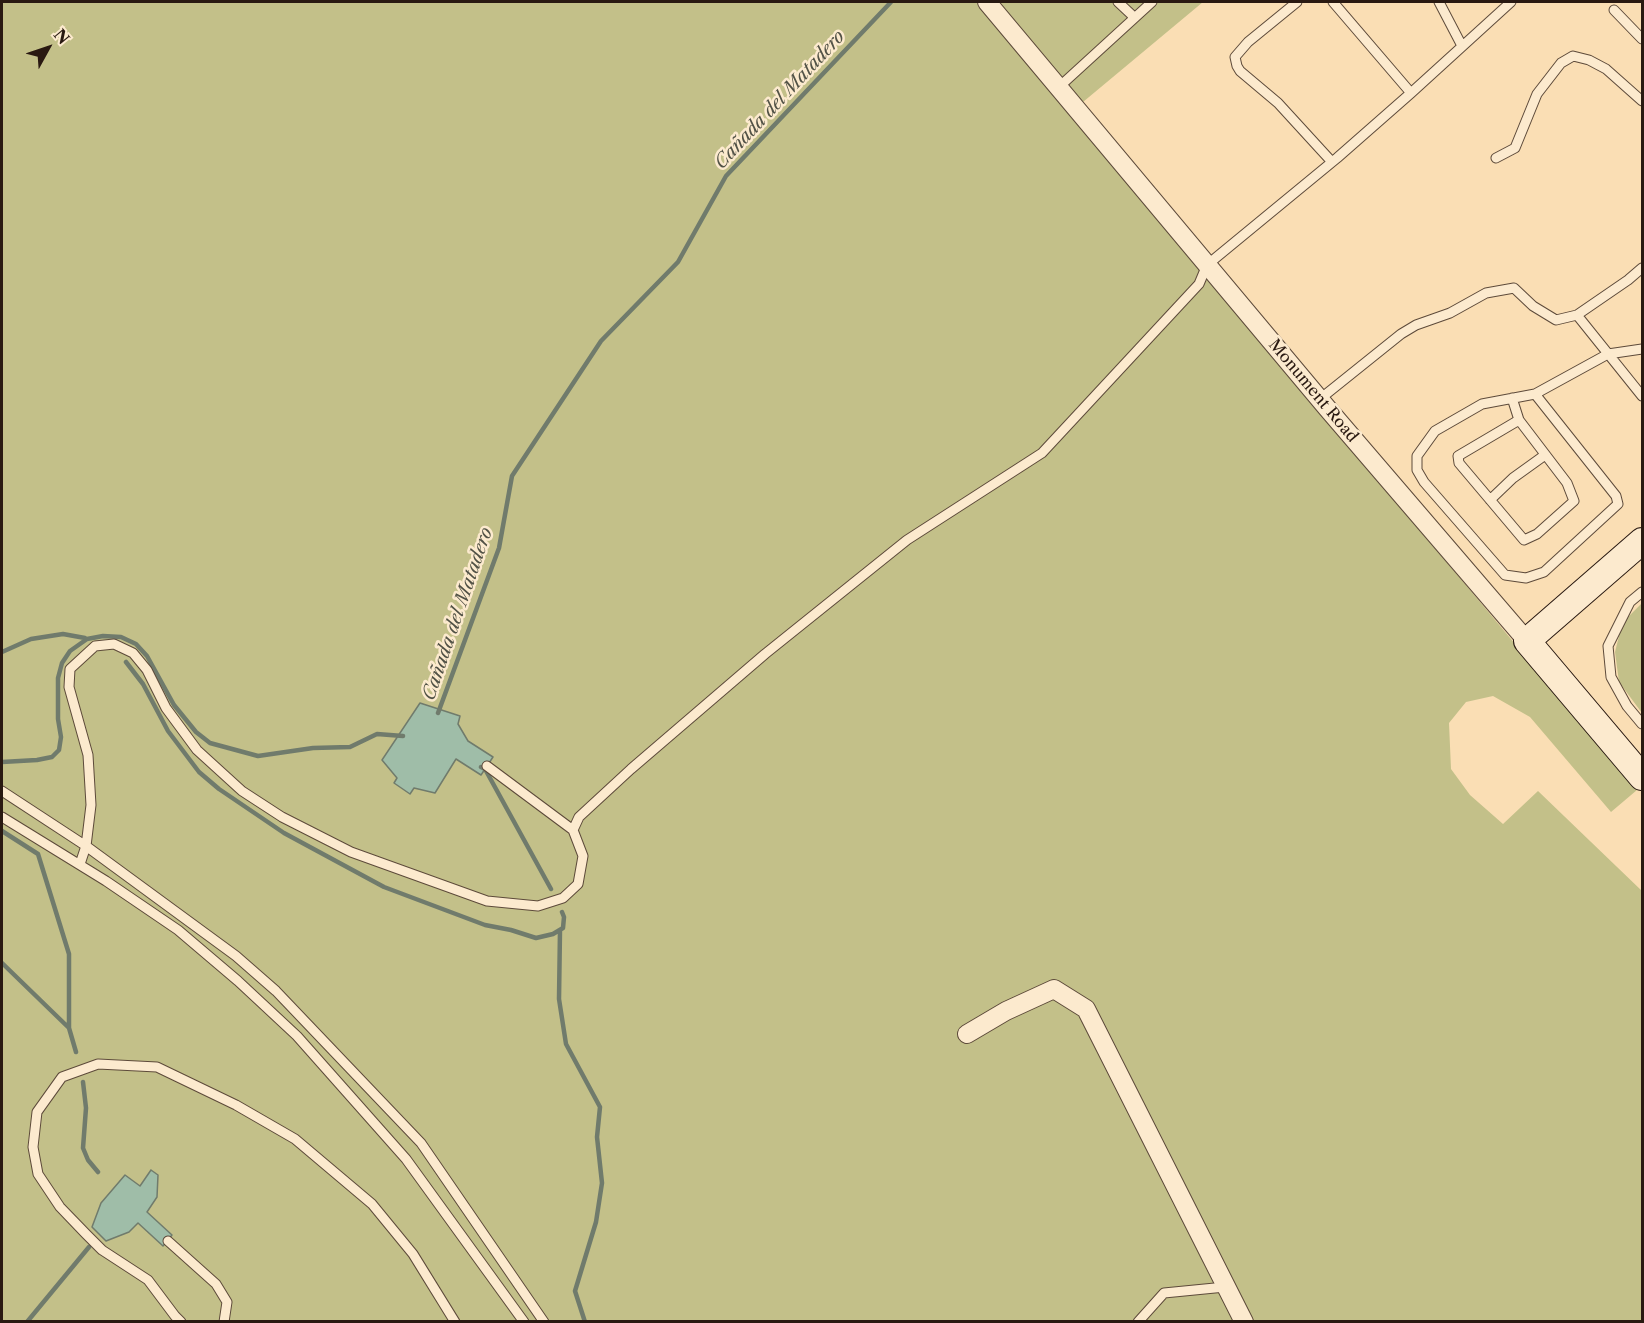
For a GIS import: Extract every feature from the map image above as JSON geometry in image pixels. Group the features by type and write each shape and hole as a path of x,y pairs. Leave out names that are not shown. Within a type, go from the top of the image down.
{"street":[{"name":"Monument Road","path":"987,2 1320,399 1642,777"},
{"path":"1527,641 1642,541"},
{"path":"967,1034 1006,1011 1054,989 1086,1010 1244,1322"}],"lane":[{"path":"1118,2 1134,17"},
{"path":"1059,87 1152,2"},
{"path":"1298,2 1248,42 1235,57 1240,71 1278,103 1332,162"},
{"path":"1333,2 1411,93"},
{"path":"1439,2 1462,46"},
{"path":"573,830 579,817 631,769 765,654 907,540 1042,453 1199,284 1208,265 1332,162 1511,2"},
{"path":"1614,10 1642,39"},
{"path":"1496,158 1515,148 1537,94 1561,63 1573,56 1589,60 1606,69 1642,101"},
{"path":"1320,399 1401,334 1416,325 1450,314 1486,293 1514,288 1533,306 1556,320 1577,315 1628,280 1642,267"},
{"path":"1577,315 1642,396"},
{"path":"1535,394 1616,496 1618,504 1544,572 1526,578 1505,575 1424,482 1417,470 1417,456 1435,431 1482,404 1535,394 1608,354 1642,349"},
{"path":"1512,398 1519,420 1567,483 1574,501 1537,534 1524,540 1459,463 1458,456 1519,420"},
{"path":"1490,500 1513,478 1545,455"},
{"path":"1642,592 1630,602 1608,646 1611,677 1642,724"},
{"path":"80,864 86,846 91,805 88,754 69,687 70,669 96,646 114,644 133,653 147,670 166,708 197,750 242,791 282,818 351,852 487,902 538,906 563,898 578,884 583,856 573,830 487,766"},
{"path":"2,791 86,846 236,956 276,991 421,1143 544,1322"},
{"path":"2,817 80,864 178,930 238,981 297,1036 406,1158 524,1322"},
{"path":"181,1322 148,1280 102,1250 86,1234 60,1207 38,1174 33,1147 37,1112 62,1077 98,1064 157,1067 236,1105 295,1139 372,1204 412,1254 455,1322"},
{"path":"168,1241 216,1284 227,1302 224,1322"},
{"path":"1138,1322 1164,1293 1225,1287"}],"shaded area":[{"path":"2,2 1203,2 1071,112 1637,790 1611,812 1530,717 1493,696 1466,702 1449,723 1451,769 1470,795 1503,824 1538,791 1642,891 1642,1321 2,1322","holes":["151,1170 158,1175 147,1212 163,1246 138,1223 124,1175 140,1186"]},
{"path":"1642,603 1642,713 1619,682 1615,652 1621,628"},
{"path":"420,703 460,716 458,724 468,741 493,757 481,775 456,759 435,793 414,788 410,794 394,783 397,778 382,760"},
{"path":"151,1170 158,1175 157,1197 147,1212 172,1235 163,1246 138,1223 129,1232 106,1241 92,1227 101,1203 125,1175 140,1186"}],"waterway":[{"name":"Cañada del Matadero","path":"438,713 499,548 512,476 601,341 678,262 726,176 891,2"},
{"path":"2,652 31,639 63,634 85,638"},
{"path":"2,762 52,757 59,750 61,737 58,719 58,678 62,663 70,651 87,639 103,636 121,637 136,644 147,656 174,705 196,732 210,743 258,756 313,748 350,747 377,734 403,736"},
{"path":"126,662 143,684 168,731 199,772 219,789 284,833 384,887 485,925 536,938 553,934 563,928 562,912"},
{"path":"481,767 485,769 551,889"},
{"path":"2,831 38,854 69,954 69,1028"},
{"path":"560,930 559,999 566,1044 600,1107 597,1137 602,1183 596,1222 575,1291 585,1322"},
{"path":"2,963 69,1028 76,1052"},
{"path":"83,1082 86,1108 83,1148 88,1160 98,1172"},
{"name":"Cañada del Matadero","path":"27,1322 89,1247"}]}
